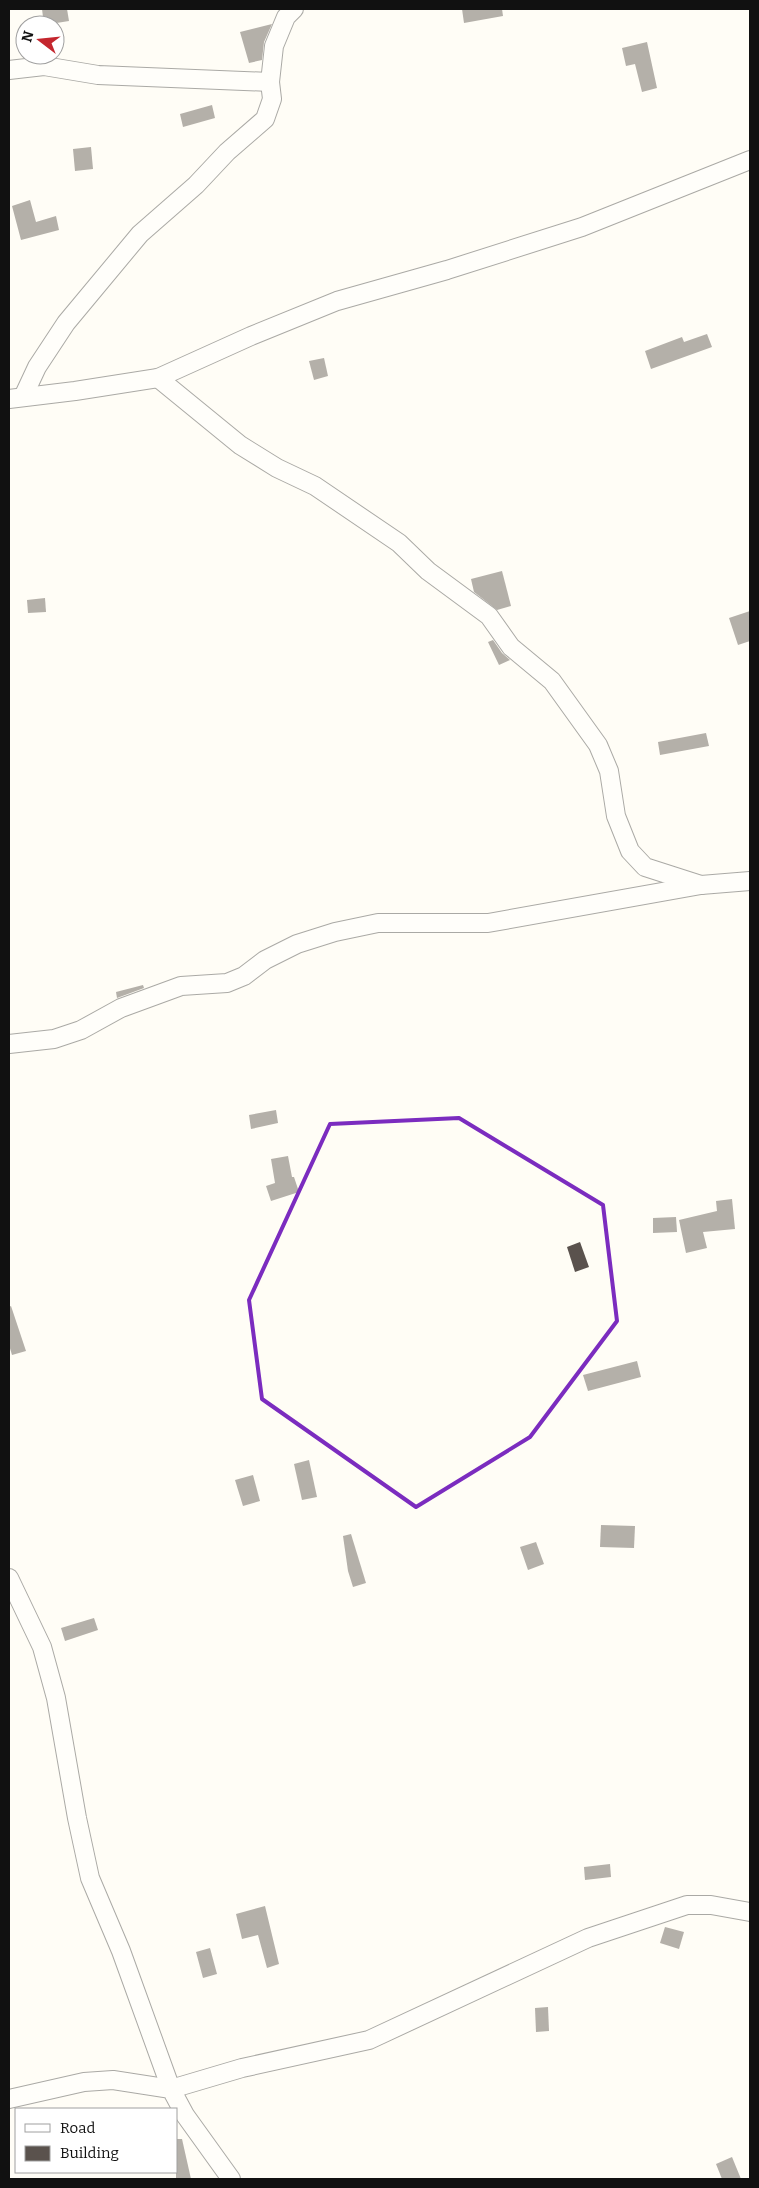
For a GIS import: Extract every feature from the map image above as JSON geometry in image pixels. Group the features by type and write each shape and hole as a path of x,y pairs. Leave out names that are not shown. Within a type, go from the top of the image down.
{"street":[{"path":"16,398 66,323 140,234 196,185 227,152 265,119 272,99 270,82 274,46 286,17 294,9"},
{"path":"9,70 44,66 98,76 270,82"},
{"path":"16,398 158,378 337,300 447,270 582,227 750,160"},
{"path":"158,378 240,445 276,468 315,486 399,543 428,571 489,616 511,647 552,681 598,745 609,771 616,816 630,851 646,867 701,885"},
{"path":"9,1044 54,1040 81,1030 121,1008 181,986 227,983 244,976 265,960 296,944 335,932 378,923 488,923 701,885 750,881"},
{"path":"9,1578 20,1598 45,1656 56,1698 77,1818 90,1878 121,1951 171,2090 186,2115 231,2179"},
{"path":"9,2099 84,2082 113,2080 171,2090 242,2068 369,2040 580,1941 687,1905 711,1905 750,1912"}],"highlighted area":[{"path":"459,1118 603,1205 617,1321 530,1437 416,1507 262,1399 249,1300 330,1124"}],"building":[{"path":"42,9 67,9 69,21 65,22 65,15 43,15"},
{"path":"462,9 502,9 503,16 464,23"},
{"path":"272,24 264,42 262,60 249,63 240,32"},
{"path":"647,42 657,88 642,92 635,64 626,66 622,48"},
{"path":"212,105 215,118 183,127 180,114"},
{"path":"91,147 93,169 75,171 73,149"},
{"path":"30,200 36,222 56,216 59,230 21,240 12,206"},
{"path":"707,334 712,347 651,369 645,351 682,337 684,342"},
{"path":"324,358 328,376 314,380 309,361"},
{"path":"502,571 511,606 497,610 474,592 471,579"},
{"path":"45,598 46,612 28,613 27,600"},
{"path":"750,611 750,641 738,645 729,618"},
{"path":"493,640 502,653 510,660 499,665 488,642"},
{"path":"706,733 709,746 660,755 658,742"},
{"path":"143,985 144,988 117,998 116,992"},
{"path":"276,1110 278,1123 251,1129 249,1115"},
{"path":"288,1156 292,1177 294,1177 299,1192 271,1201 266,1186 275,1183 271,1159"},
{"path":"732,1199 735,1229 703,1232 707,1248 686,1253 679,1220 717,1211 716,1201"},
{"path":"676,1217 677,1232 653,1233 653,1218"},
{"path":"580,1242 589,1267 575,1272 567,1247"},
{"path":"11,1306 26,1351 12,1355 9,1345 9,1307"},
{"path":"637,1361 641,1377 588,1391 583,1375"},
{"path":"309,1460 317,1497 302,1500 294,1464"},
{"path":"253,1475 260,1501 243,1506 235,1480"},
{"path":"601,1525 635,1526 634,1548 600,1547"},
{"path":"351,1534 366,1583 353,1587 348,1571 343,1536"},
{"path":"536,1542 544,1564 528,1570 520,1547"},
{"path":"94,1618 98,1630 65,1641 61,1628"},
{"path":"610,1864 611,1877 585,1880 584,1867"},
{"path":"265,1906 279,1964 267,1968 258,1935 242,1939 236,1914"},
{"path":"665,1927 684,1932 679,1949 660,1943"},
{"path":"210,1948 217,1974 203,1978 196,1952"},
{"path":"548,2007 549,2031 536,2032 535,2008"},
{"path":"178,2139 182,2139 191,2179 176,2179 176,2173 178,2173"},
{"path":"732,2157 741,2179 722,2179 716,2164"}]}
